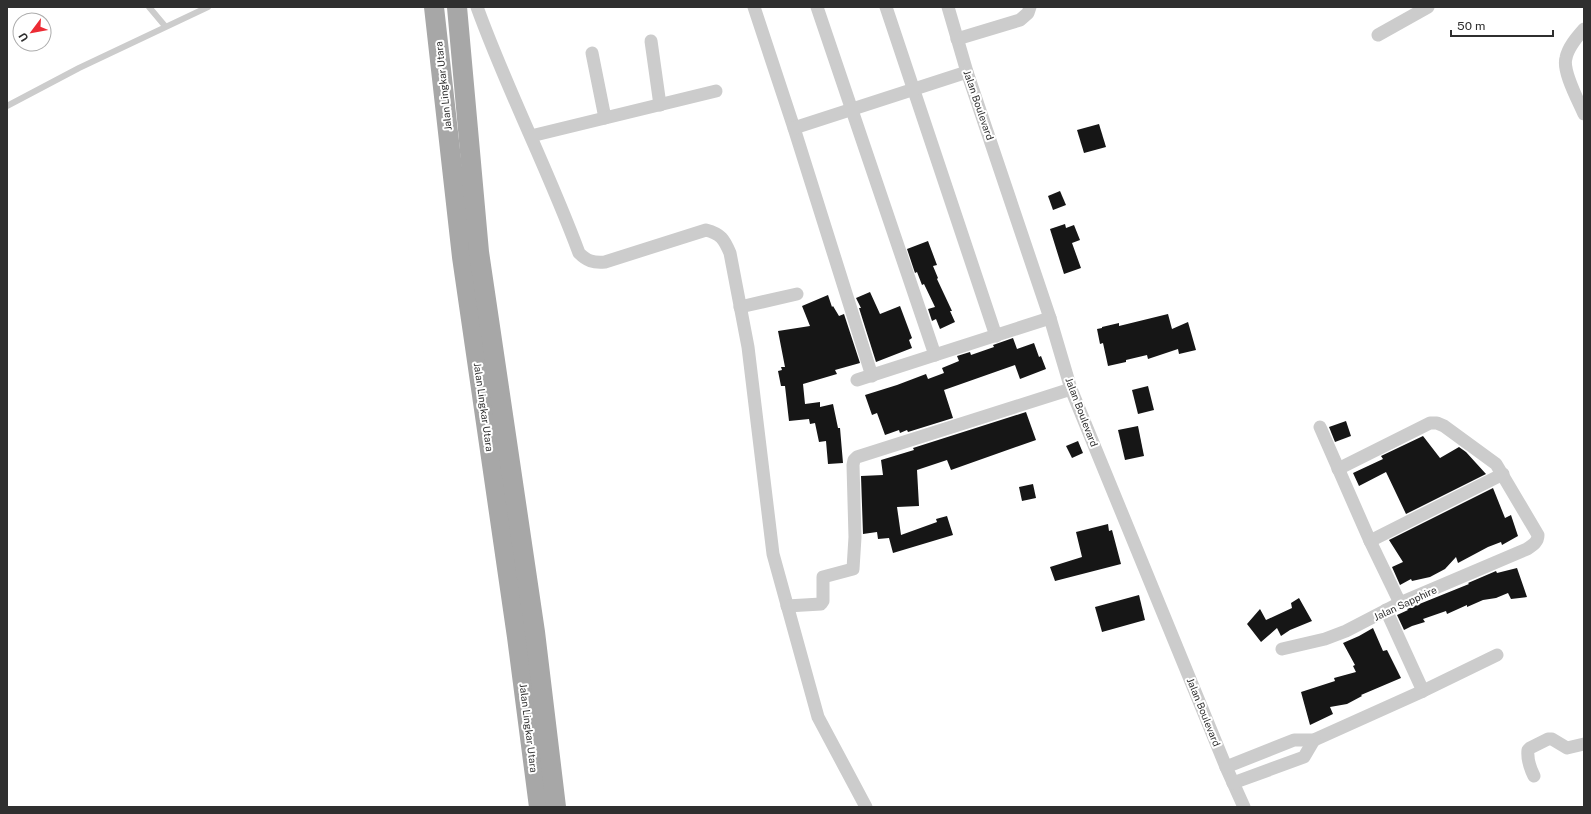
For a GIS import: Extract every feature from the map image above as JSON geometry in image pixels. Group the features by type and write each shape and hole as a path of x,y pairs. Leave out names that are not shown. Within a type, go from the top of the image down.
{"main road":[{"name":"Jalan Lingkar Utara","path":"434,7 462,257 517,638 539,807"},
{"name":"Jalan Lingkar Utara","path":"457,7 479,252 535,632 556,807"},
{"path":"443,83 464,82"}],"street":[{"path":"477,7 497,61 560,202 579,253 585,259 595,262 605,262 706,230 716,233 726,244 730,253 748,347 773,554 818,717 866,807"},
{"path":"754,7 794,128 872,376"},
{"path":"817,7 935,355"},
{"path":"886,7 996,336"},
{"name":"Jalan Boulevard","path":"948,7 967,72 1050,318 1072,389 1226,767 1244,807"},
{"path":"957,39 1020,20 1028,13 1030,7"},
{"path":"1378,35 1428,7"},
{"path":"1584,28 1573,43 1565,59 1568,75 1584,114"},
{"path":"651,41 660,105"},
{"path":"592,53 604,118"},
{"path":"794,128 967,72"},
{"path":"531,136 716,91"},
{"path":"740,307 797,294"},
{"path":"857,380 1050,318"},
{"path":"787,606 821,604 823,601 823,577 852,569 855,537 853,465 854,460 857,457 1072,389"},
{"path":"1338,469 1430,423 1436,423 1457,434 1496,464 1503,474 1370,541"},
{"path":"1320,427 1370,541 1400,603"},
{"name":"Jalan Sapphire","path":"1282,649 1325,639 1346,631 1400,603 1527,549 1535,544 1538,539 1538,535 1503,474"},
{"path":"1386,610 1423,691"},
{"path":"1226,767 1294,740 1314,740 1423,691 1497,655"},
{"path":"1534,776 1527,754 1530,748 1548,739 1552,739 1567,748 1584,744"},
{"path":"1233,783 1304,757 1314,740"}],"lane":[{"path":"149,7 166,26"},
{"path":"7,106 166,26 208,7"}],"building":[{"path":"1099,124 1106,147 1084,153 1077,130"},
{"path":"1060,191 1066,205 1053,210 1048,196"},
{"path":"1065,224 1066,228 1074,225 1080,240 1072,243 1081,268 1064,274 1050,229"},
{"path":"928,241 937,265 933,266 938,278 937,279 952,311 950,311 955,322 940,329 936,319 932,321 928,309 935,307 924,284 922,285 917,272 915,273 907,249"},
{"path":"870,292 880,314 900,306 912,338 909,340 912,348 876,362 859,308 861,308 856,298"},
{"path":"828,295 832,307 833,306 839,316 844,314 860,363 835,370 837,374 803,384 805,404 820,402 820,407 833,404 838,428 840,428 843,463 828,464 826,441 819,442 815,423 810,424 809,419 789,421 785,386 781,386 778,371 782,370 781,367 785,367 778,331 810,326 802,306"},
{"path":"1168,314 1172,329 1188,322 1196,350 1179,354 1178,349 1148,359 1147,355 1108,366 1103,343 1100,344 1097,329 1119,323 1119,326"},
{"path":"1013,338 1017,349 1034,343 1039,357 1041,356 1046,369 1020,379 1015,365 944,390 953,418 908,432 907,430 900,433 899,430 885,435 877,413 872,415 865,395 926,374 928,379 944,373 942,368 959,361 957,356 970,352 971,355 994,347 993,345"},
{"path":"1148,386 1154,410 1138,414 1132,390"},
{"path":"1026,412 1036,440 951,470 947,460 917,470 919,506 897,507 901,535 937,522 936,519 947,516 953,535 893,553 889,538 878,539 877,532 863,534 861,476 883,475 881,460 914,450 913,448"},
{"path":"1346,421 1351,436 1335,442 1329,427"},
{"path":"1138,426 1144,456 1125,460 1118,430"},
{"path":"1423,436 1440,458 1459,447 1466,452 1486,474 1406,514 1386,472 1359,486 1353,473 1383,459 1381,456"},
{"path":"1078,441 1083,453 1072,458 1066,446"},
{"path":"1033,484 1036,498 1022,501 1019,487"},
{"path":"1493,488 1505,518 1511,515 1518,536 1502,545 1501,542 1488,547 1458,563 1456,557 1445,569 1430,577 1412,581 1411,579 1400,585 1392,567 1403,562 1389,540"},
{"path":"1108,524 1109,531 1112,530 1121,564 1055,581 1050,567 1082,557 1076,532"},
{"path":"1517,568 1527,597 1511,599 1508,593 1496,598 1483,600 1467,607 1467,605 1447,614 1446,611 1423,619 1425,622 1404,630 1397,615 1408,610 1407,609 1469,584 1468,583 1496,571 1497,573"},
{"path":"1139,595 1145,620 1102,632 1095,607"},
{"path":"1299,598 1312,621 1290,630 1281,636 1277,628 1261,642 1247,624 1260,609 1266,620 1292,608 1291,603"},
{"path":"1373,628 1383,651 1387,650 1401,678 1361,695 1362,696 1347,704 1330,707 1333,714 1310,725 1301,692 1335,681 1334,678 1356,672 1353,666 1355,665 1343,643"}]}
